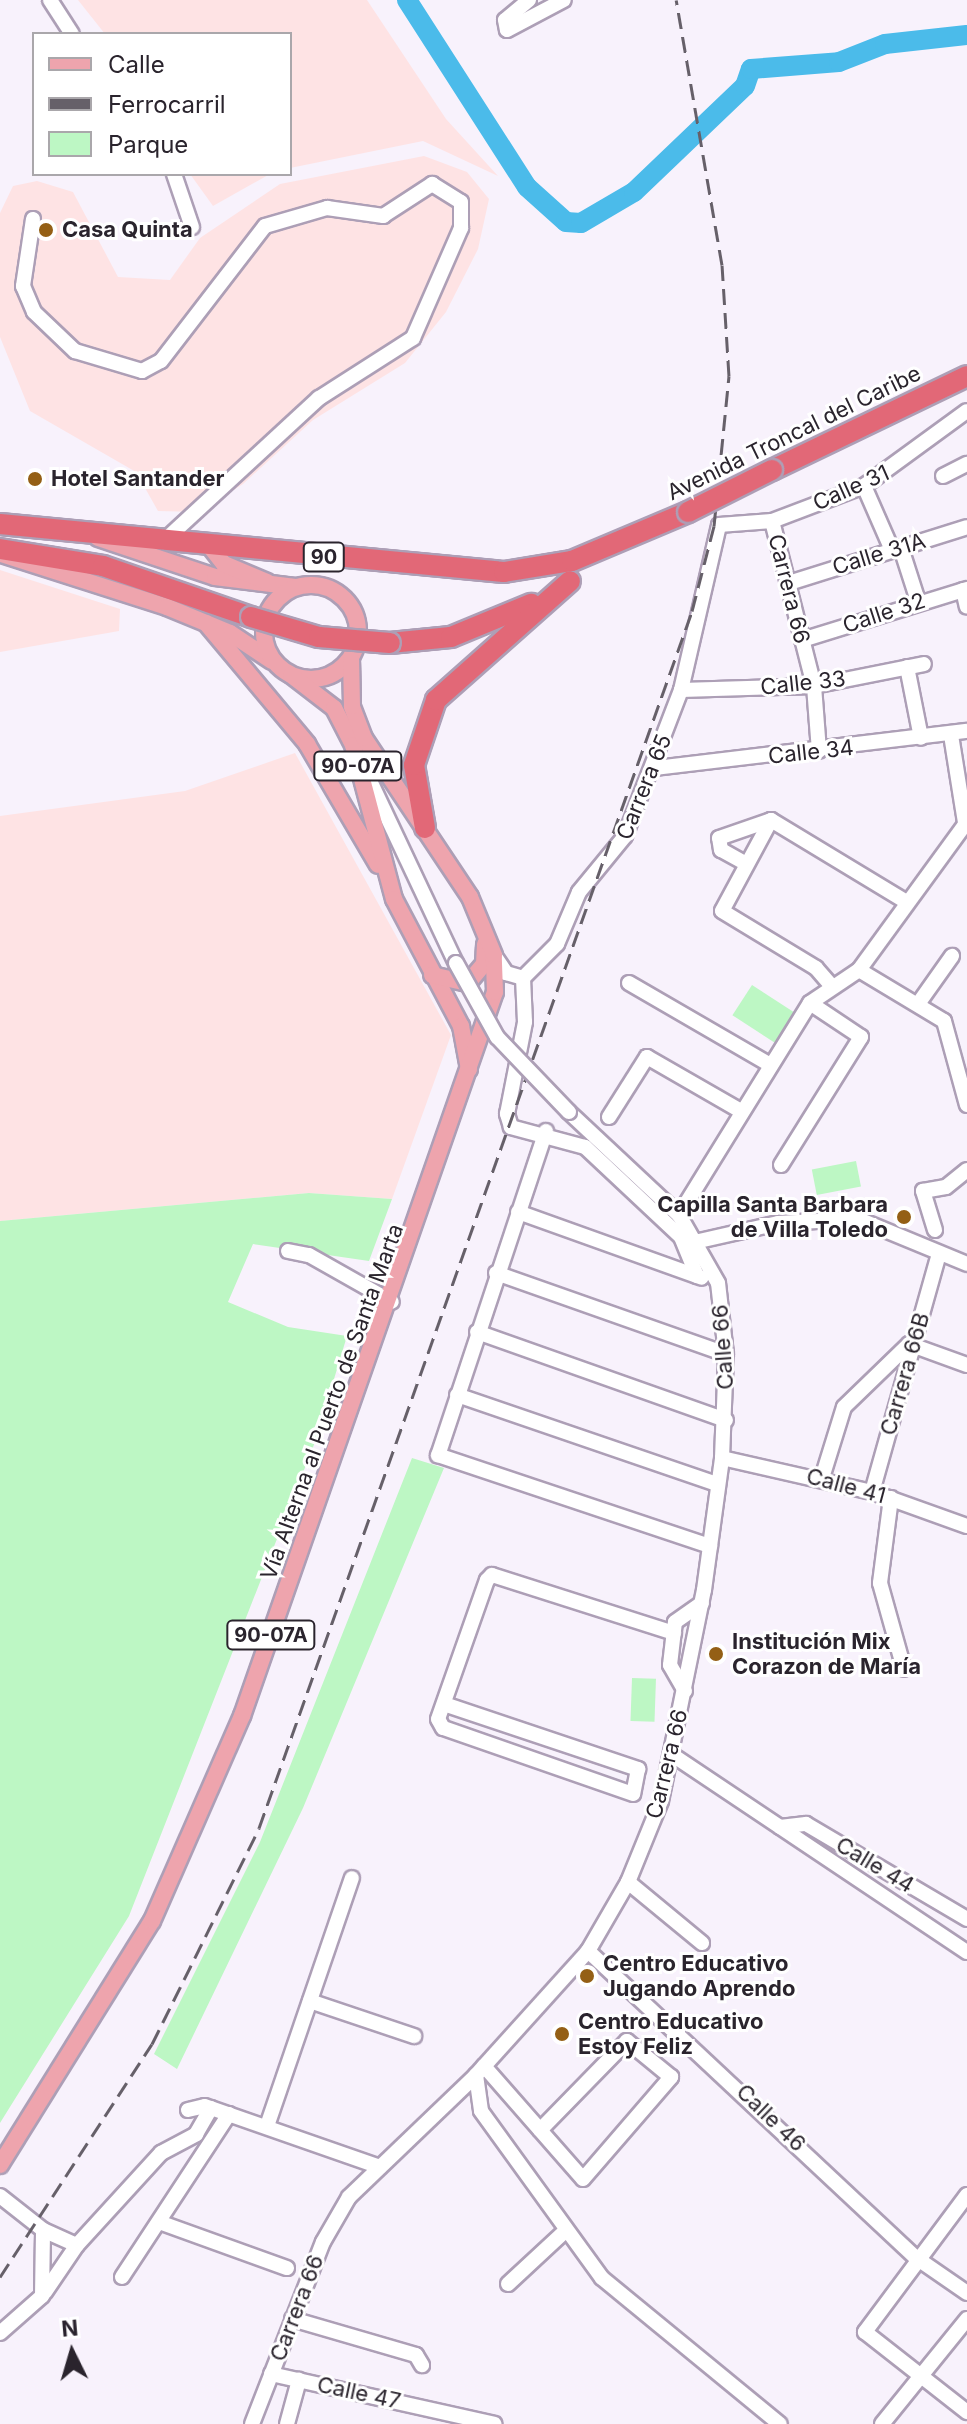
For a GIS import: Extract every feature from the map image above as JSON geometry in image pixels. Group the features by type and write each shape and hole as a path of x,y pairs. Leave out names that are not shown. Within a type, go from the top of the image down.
{"highway":[{"name":"Avenida Troncal del Caribe","path":"0,524 163,542 504,572 572,561 643,534 967,376"},
{"name":"Avenida Troncal del Caribe","path":"0,551 103,566 319,637 390,643 485,626 570,581 643,534"},
{"path":"425,828 414,765 436,700 570,581"}],"main road":[{"path":"0,551 206,623 291,675 317,680 351,659 359,631 349,604 326,587 276,586 215,577 92,535"},
{"path":"209,545 224,564 276,586"},
{"path":"275,664 265,620 297,587"},
{"path":"206,623 307,744 388,880"},
{"name":"Vía Alterna al Puerto de Santa Marta","path":"351,659 352,706 388,880 428,972 461,1026 469,1071"},
{"name":"Vía Alterna al Puerto de Santa Marta","path":"0,2165 152,1921 242,1716 392,1302 495,992 494,955 482,922 425,828 334,708 291,675"},
{"path":"428,972 456,985 478,976 485,954 482,922"}],"street":[{"path":"50,0 71,32"},
{"path":"529,0 505,20 507,30 564,0"},
{"path":"175,176 192,227"},
{"path":"33,219 23,286 34,312 75,351 142,371 161,361 265,226 327,208 383,216 432,184 461,202 461,228 413,338 319,398 163,542"},
{"name":"Calle 31","path":"719,525 772,521 864,486 965,418"},
{"path":"943,476 967,464"},
{"path":"864,486 897,549 918,601"},
{"name":"Carrera 66","path":"772,521 792,582 814,686 819,751"},
{"name":"Carrera 65","path":"523,978 557,944 579,892 615,855 655,768 681,690 719,525"},
{"name":"Calle 31A","path":"792,582 967,527"},
{"path":"965,590 967,607"},
{"name":"Calle 32","path":"802,640 918,601 965,590"},
{"name":"Calle 33","path":"681,690 814,686 924,664"},
{"path":"907,667 921,738"},
{"name":"Calle 34","path":"655,768 819,751 967,731"},
{"path":"679,1215 769,1064 810,1003 830,984 859,970 905,901 966,822 951,735"},
{"name":"Calle 66","path":"358,741 384,811 456,963 497,1037 569,1112 679,1215 699,1241 718,1283 726,1354 726,1420 722,1458"},
{"path":"771,820 905,901"},
{"path":"771,820 743,862 721,906 725,915 816,968 830,984"},
{"path":"743,862 721,850 719,838 771,820"},
{"path":"494,955 506,973 523,978 520,1068 508,1122 546,1131 585,1147 638,1193 681,1237 697,1276"},
{"path":"918,1004 952,956"},
{"path":"859,970 918,1004 949,1027 967,1105"},
{"path":"629,983 769,1064"},
{"path":"781,1165 861,1037 810,1003"},
{"path":"609,1117 647,1057 741,1111"},
{"path":"546,1131 496,1273 438,1455 710,1546"},
{"path":"935,1230 923,1191 946,1187 967,1170"},
{"path":"518,1212 718,1283"},
{"path":"699,1241 800,1220 858,1219 938,1257 967,1264"},
{"path":"288,1251 309,1255 392,1302"},
{"name":"Carrera 66B","path":"872,1492 909,1344 938,1257"},
{"path":"496,1273 726,1354"},
{"path":"477,1332 726,1420"},
{"path":"822,1478 844,1407 909,1344 967,1365"},
{"path":"457,1395 717,1484"},
{"name":"Carrera 66","path":"252,2424 323,2242 349,2197 480,2070 588,1951 628,1882 671,1754 685,1691 702,1603 722,1458"},
{"name":"Calle 41","path":"722,1458 822,1478 891,1498 967,1526"},
{"path":"891,1498 880,1583 904,1669"},
{"path":"444,1704 638,1769 637,1792 443,1728 444,1704 492,1575 674,1633"},
{"path":"685,1691 670,1665 674,1633 679,1617 702,1603"},
{"path":"671,1754 967,1952"},
{"name":"Calle 44","path":"780,1827 806,1824 967,1919"},
{"path":"267,2126 352,1878"},
{"path":"628,1882 702,1943"},
{"name":"Calle 46","path":"588,1951 915,2257 967,2293"},
{"path":"310,2001 414,2036"},
{"path":"480,2070 540,2130 583,2179 669,2074 627,2041 540,2130"},
{"path":"480,2070 481,2111 564,2232 602,2278 780,2424"},
{"path":"188,2110 211,2108 380,2167"},
{"path":"0,2333 42,2296 77,2245 161,2153 196,2134 211,2108"},
{"path":"122,2277 229,2114"},
{"path":"967,2195 915,2257 865,2332 967,2412"},
{"path":"0,2196 43,2230 77,2245"},
{"path":"159,2222 287,2268"},
{"path":"42,2296 43,2230"},
{"path":"508,2284 564,2232"},
{"path":"292,2319 416,2355 422,2365"},
{"path":"882,2424 967,2319"},
{"name":"Calle 47","path":"271,2374 494,2424"},
{"path":"287,2424 299,2380"}],"shaded area":[{"path":"78,0 367,0 446,119 498,176 423,141 292,168 292,32 103,32"},
{"path":"424,156 467,172 489,199 478,249 446,312 405,363 313,420 243,484 199,512 158,511 136,472 30,411 0,337 0,213 13,186 37,181 73,192 118,277 170,280 200,238 280,184"},
{"path":"191,176 266,176 213,206"},
{"path":"0,570 120,609 119,631 0,652"},
{"path":"295,753 451,1035 392,1199 309,1193 0,1221 0,816 185,791"}],"green space":[{"path":"752,985 795,1013 775,1043 732,1015"},
{"path":"856,1161 861,1187 817,1195 812,1170"},
{"path":"309,1193 392,1199 369,1261 253,1244 228,1302 288,1327 347,1336 315,1442 129,1916 0,2123 0,1221"},
{"path":"412,1458 444,1468 303,1808 177,2069 154,2054 260,1842"},
{"path":"632,1678 656,1679 654,1722 630,1721"}],"waterway":[{"path":"407,0 527,187 566,222 581,223 634,192 745,86 751,69 839,62 885,44 967,35"}],"railway":[{"path":"0,2277 152,2044 259,1828 692,611 714,526 729,376 722,265 676,0"}],"place":[{"name":"Casa Quinta","path":"46,230"},
{"name":"Hotel Santander","path":"35,479"},
{"name":"Capilla Santa Barbara de Villa Toledo","path":"904,1217"},
{"name":"Institución Mix Corazon de María","path":"716,1654"},
{"name":"Centro Educativo Jugando Aprendo","path":"587,1976"},
{"name":"Centro Educativo Estoy Feliz","path":"562,2034"}]}
